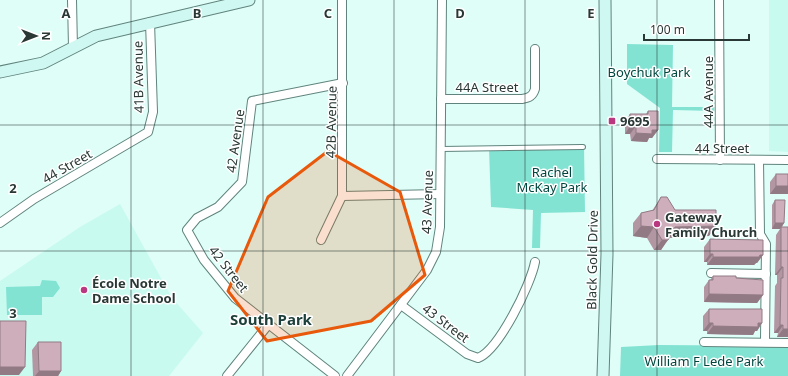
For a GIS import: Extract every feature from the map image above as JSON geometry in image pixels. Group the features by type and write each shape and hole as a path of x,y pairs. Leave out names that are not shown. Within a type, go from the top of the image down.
{"main road":[{"path":"0,72 43,63 96,36 150,22 249,0"},
{"name":"Black Gold Drive","path":"603,376 607,239 605,0"}],"street":[{"path":"72,0 72,48"},
{"name":"42B Avenue","path":"321,240 342,196 342,0"},
{"name":"43 Avenue","path":"347,376 427,270 436,252 440,226 442,0"},
{"name":"44A Avenue","path":"719,0 720,160"},
{"name":"41B Avenue","path":"148,132 153,112 150,22"},
{"name":"44A Street","path":"441,99 522,99 532,96 535,89 535,49"},
{"name":"42 Avenue","path":"187,230 196,218 218,207 242,182 252,101 343,83"},
{"name":"44 Street","path":"0,223 34,199 148,132"},
{"name":"44 Street","path":"657,159 788,160"},
{"path":"759,160 760,234 766,244 765,342"},
{"path":"342,196 440,194"},
{"name":"42 Street","path":"187,230 204,260 235,298 335,376"},
{"name":"43 Street","path":"401,305 467,354 478,358 487,352 520,305 532,276 535,262"},
{"path":"711,273 766,274"},
{"path":"227,376 268,325"},
{"path":"704,342 788,342"}],"lane":[{"path":"441,149 583,147"}],"highlighted area":[{"path":"328,151 400,192 425,275 371,321 267,341 228,291 268,197"}],"shaded area":[{"path":"769,0 788,0 788,152 769,151"},
{"name":"École Notre Dame School","path":"120,204 172,298 203,333 169,376 0,376 0,281 80,227"}],"green space":[{"name":"Boychuk Park","path":"627,44 673,45 672,107 714,107 714,111 673,110 672,152 659,152 660,108 627,84"},
{"name":"Rachel McKay Park","path":"584,145 585,212 541,213 540,248 532,248 533,210 491,207 489,148"},
{"path":"42,280 56,281 60,288 53,297 42,297 42,315 7,315 6,287 40,286"},
{"name":"William F Lede Park","path":"659,345 788,346 788,376 620,376 621,347"}],"building":[{"path":"648,111 658,111 658,130 652,130 652,134 636,133 636,126 630,126 630,114 648,114"},
{"path":"776,174 788,174 788,186 776,186"},
{"path":"661,197 667,197 675,210 716,210 716,226 675,227 668,240 662,240 654,227 641,226 641,213 654,210"},
{"path":"775,200 785,200 784,223 775,223"},
{"path":"781,227 788,227 788,329 783,329 783,325 780,325 781,278 783,278 783,267 781,267"},
{"path":"710,239 763,240 763,255 760,255 759,257 713,257 713,254 710,254"},
{"path":"713,276 736,276 736,278 763,280 763,295 709,294 709,280 713,280"},
{"path":"709,309 762,309 762,323 758,323 758,327 713,326 713,323 709,323"},
{"path":"0,321 26,321 25,367 0,367"},
{"path":"38,342 61,342 61,371 39,371"}],"place":[{"name":"9695","path":"612,121"},
{"name":"Gateway Family Church","path":"657,224"},
{"name":"École Notre Dame School","path":"84,290"}],"district":[{"name":"South Park","path":"271,320"}]}
